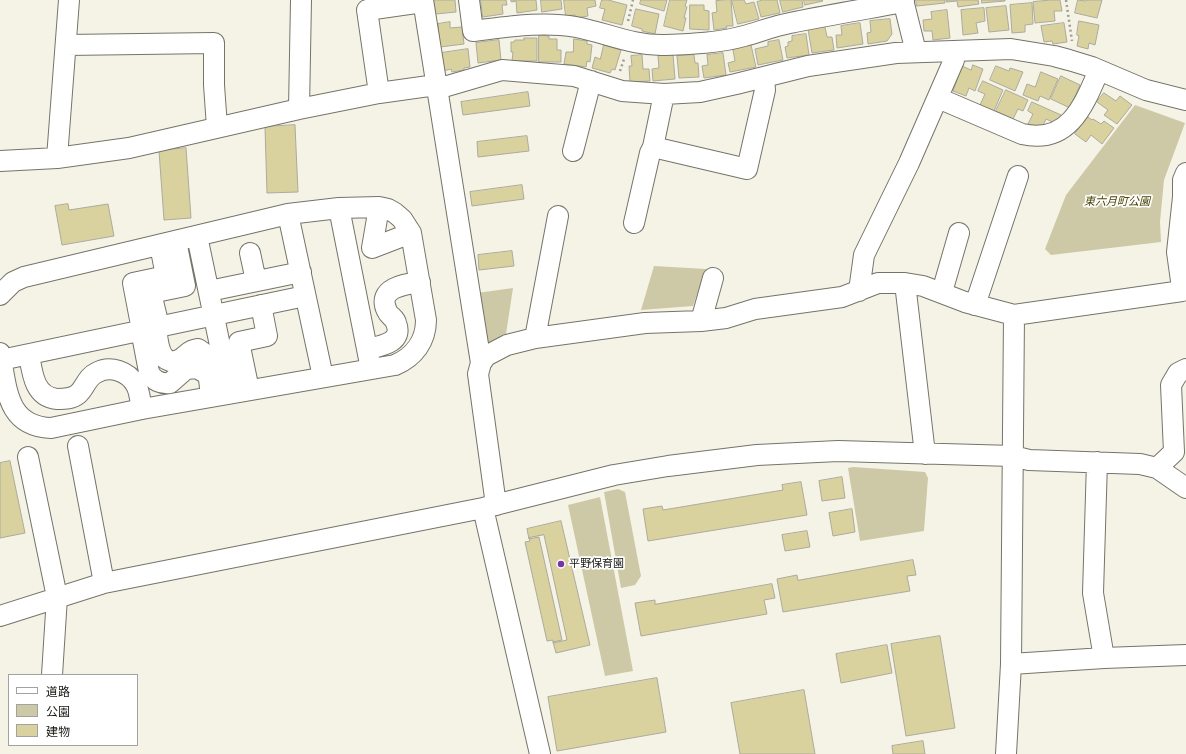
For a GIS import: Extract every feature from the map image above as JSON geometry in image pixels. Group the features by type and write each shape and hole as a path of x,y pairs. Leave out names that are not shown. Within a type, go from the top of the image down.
{"street":[{"path":"57,158 69,0"},
{"path":"299,109 301,0"},
{"path":"469,0 473,31 517,25 575,27 645,45 716,41 743,36 789,23 904,1 916,52"},
{"path":"379,93 367,10 423,1 481,363"},
{"path":"66,45 214,43 214,85 217,127"},
{"path":"0,161 57,158 129,148 299,109 379,93 437,87 502,70 574,76 622,91 664,94 700,92 808,66 896,54 1011,49 1069,60 1099,70 1146,90 1186,100"},
{"path":"859,291 864,255 909,163 938,98 954,60 954,51"},
{"path":"938,98 1022,134 1034,137 1048,135 1061,130 1072,121 1092,86 1099,70"},
{"path":"653,147 747,169 765,90 764,77"},
{"path":"574,151 591,81"},
{"path":"634,222 650,153 653,147 664,94"},
{"path":"540,754 490,506 478,374 481,363 486,356 507,345 535,338 644,323 701,321 726,318 755,308 842,297 878,283 905,283 923,286 976,305 1014,315 1182,291 1184,288 1177,252 1185,197 1184,180 1186,173"},
{"path":"976,305 1018,176"},
{"path":"379,207 372,248 411,234"},
{"path":"0,295 13,282 24,277 288,214 339,208 379,207 388,209 395,213 402,219 411,234 426,320 426,329 424,337 418,347 412,355 404,361 395,365 230,393 51,428 43,428 33,425 9,413 12,407 8,397 1,356 29,354 306,296"},
{"path":"339,208 371,369"},
{"path":"288,214 322,377"},
{"path":"535,338 558,216"},
{"path":"942,292 959,233"},
{"path":"197,236 230,393"},
{"path":"168,243 185,286 151,293 149,372 151,376 160,383 170,383 186,369 197,368 207,374 209,379 230,393"},
{"path":"250,253 256,281"},
{"path":"209,291 300,272"},
{"path":"701,321 713,278"},
{"path":"367,349 387,345 397,334 397,324 388,313 385,304 385,299 391,290 400,285 420,282"},
{"path":"905,283 925,454"},
{"path":"230,393 239,342 267,336 261,305"},
{"path":"1006,754 1011,664 1014,315"},
{"path":"150,328 165,359 173,362 177,361 189,351 198,349 206,354 211,363 215,365 224,364"},
{"path":"29,354 34,382 37,387 47,396 54,399 70,398 77,394 95,373 109,369 118,370 132,379 136,386 142,409"},
{"path":"1157,468 1180,445 1171,385 1178,373 1186,369"},
{"path":"78,446 104,583"},
{"path":"0,616 104,583 490,506 614,475 668,466 757,455 838,451 1013,456 1029,460 1140,464 1157,468 1186,488"},
{"path":"28,456 57,597 52,674"},
{"path":"1097,462 1093,593 1104,658"},
{"path":"1011,664 1104,658 1186,655"}],"path":[{"path":"1066,0 1072,45 1069,60"},
{"path":"614,89 629,42"}],"green space":[{"name":"東六月町公園","path":"1135,105 1185,123 1164,180 1160,222 1161,242 1051,255 1045,249 1066,195"},
{"path":"654,266 706,269 693,306 641,310"},
{"path":"513,288 506,334 489,344 484,342 477,293"},
{"path":"853,467 925,472 928,478 924,531 860,541 848,468"},
{"path":"618,489 625,492 641,576 635,585 621,588 604,492"},
{"path":"600,497 633,671 605,676 568,505"}],"building":[{"path":"434,0 455,0 456,12 436,14"},
{"path":"481,0 506,0 507,5 502,5 503,14 483,17"},
{"path":"511,0 536,0 537,10 517,13 516,1 512,2"},
{"path":"541,0 561,0 562,9 542,12"},
{"path":"564,0 595,0 596,6 587,8 588,16 576,18 575,15 566,16"},
{"path":"602,0 627,5 622,25 602,20 605,9 600,8"},
{"path":"641,0 667,0 664,11 640,4"},
{"path":"670,0 687,0 684,18 686,18 683,31 664,26"},
{"path":"731,0 733,26 726,26 727,28 714,30 712,13 717,12 716,1"},
{"path":"732,0 744,0 746,4 754,2 759,19 738,24"},
{"path":"763,0 777,0 780,13 761,17 757,2"},
{"path":"780,0 802,0 803,7 783,12"},
{"path":"804,0 822,0 823,1 805,5"},
{"path":"916,0 945,0 945,3 917,6"},
{"path":"947,0 978,0 979,4 958,7 957,1 947,2"},
{"path":"982,0 1005,0 1005,1 982,3"},
{"path":"1060,0 1062,11 1054,11 1055,21 1035,23 1033,2"},
{"path":"1078,0 1102,0 1097,18 1075,13"},
{"path":"1032,3 1033,24 1025,25 1025,32 1012,33 1010,5"},
{"path":"690,5 704,5 704,10 709,11 709,30 690,29"},
{"path":"1006,6 1009,30 989,32 986,8"},
{"path":"984,8 985,21 976,23 978,33 963,35 961,10"},
{"path":"636,9 659,14 655,34 642,31 642,29 632,26"},
{"path":"947,10 950,38 933,40 932,31 924,31 923,20 932,19 931,12"},
{"path":"890,19 892,34 887,41 868,44 867,33 871,32 870,21"},
{"path":"1079,21 1099,25 1095,45 1089,43 1088,49 1077,46"},
{"path":"450,22 450,28 462,27 464,44 440,47 438,24"},
{"path":"860,23 863,44 837,48 836,35 842,35 841,26"},
{"path":"1064,23 1067,42 1053,44 1052,41 1044,42 1041,26"},
{"path":"825,27 827,37 832,37 834,50 812,53 808,29"},
{"path":"806,34 809,55 787,58 785,47 788,46 788,42 792,41 792,36"},
{"path":"539,35 549,36 549,39 557,39 557,50 561,50 561,62 539,62"},
{"path":"524,38 537,38 537,61 512,61 513,52 511,52 511,42 514,42 515,40 524,40"},
{"path":"574,39 587,41 587,44 592,45 590,62 587,61 586,67 564,64 566,52 573,52"},
{"path":"499,40 501,60 478,63 476,43"},
{"path":"779,40 783,60 758,65 755,49 768,46 768,42"},
{"path":"604,45 621,50 615,70 612,69 610,73 592,68 595,57 600,59"},
{"path":"751,45 756,67 730,72 728,63 735,61 733,50"},
{"path":"468,49 470,67 464,68 464,70 452,72 451,69 443,71 441,53"},
{"path":"723,53 726,75 704,78 702,66 708,65 707,55"},
{"path":"673,54 675,79 653,81 652,69 659,68 658,56"},
{"path":"642,55 643,69 649,69 650,81 630,82 629,66 632,66 631,56"},
{"path":"694,55 695,63 698,63 699,77 679,78 677,56"},
{"path":"973,65 983,69 975,91 969,88 966,96 953,91 962,66 971,70"},
{"path":"996,66 1009,71 1010,68 1023,72 1015,91 990,80"},
{"path":"1041,72 1058,79 1049,100 1040,96 1038,101 1023,95 1027,84 1035,87"},
{"path":"1061,76 1080,85 1070,108 1051,99"},
{"path":"983,81 1003,90 994,111 980,105 985,94 978,91"},
{"path":"1006,90 1028,100 1023,111 1018,109 1013,119 996,111"},
{"path":"528,92 530,106 463,115 461,102"},
{"path":"1104,93 1116,101 1120,96 1132,105 1117,124 1104,115 1108,110 1097,102"},
{"path":"1032,102 1061,115 1057,124 1046,119 1041,130 1028,124 1033,114 1028,111"},
{"path":"1088,117 1101,124 1104,121 1114,128 1102,144 1091,135 1086,142 1075,134"},
{"path":"295,125 298,192 267,193 265,127"},
{"path":"527,136 529,151 478,157 477,142"},
{"path":"186,148 191,218 164,220 159,151"},
{"path":"522,185 524,199 472,206 470,192"},
{"path":"68,204 69,210 108,204 114,236 62,245 55,206"},
{"path":"512,251 514,266 479,270 478,255"},
{"path":"10,461 25,533 0,538 0,463"},
{"path":"842,477 845,498 822,501 819,481"},
{"path":"801,482 807,515 648,541 643,509 662,506 663,510 783,490 782,485"},
{"path":"852,509 855,532 833,536 829,513"},
{"path":"561,521 590,645 556,653 553,642 562,640 539,537 529,539 527,529"},
{"path":"807,531 810,547 785,551 782,535"},
{"path":"544,535 567,640 553,643 553,640 547,641 525,542 530,541 529,538"},
{"path":"913,560 916,575 907,576 910,591 783,612 777,579 797,575 798,580"},
{"path":"772,584 775,598 764,600 767,614 641,636 635,603 655,600 655,604"},
{"path":"940,636 955,728 906,736 891,644"},
{"path":"887,645 892,673 841,683 836,654"},
{"path":"657,678 666,732 557,751 548,697"},
{"path":"804,690 815,754 740,754 731,703"},
{"path":"923,741 925,754 893,754 892,746"}],"place":[{"name":"平野保育園","path":"561,564"}]}
